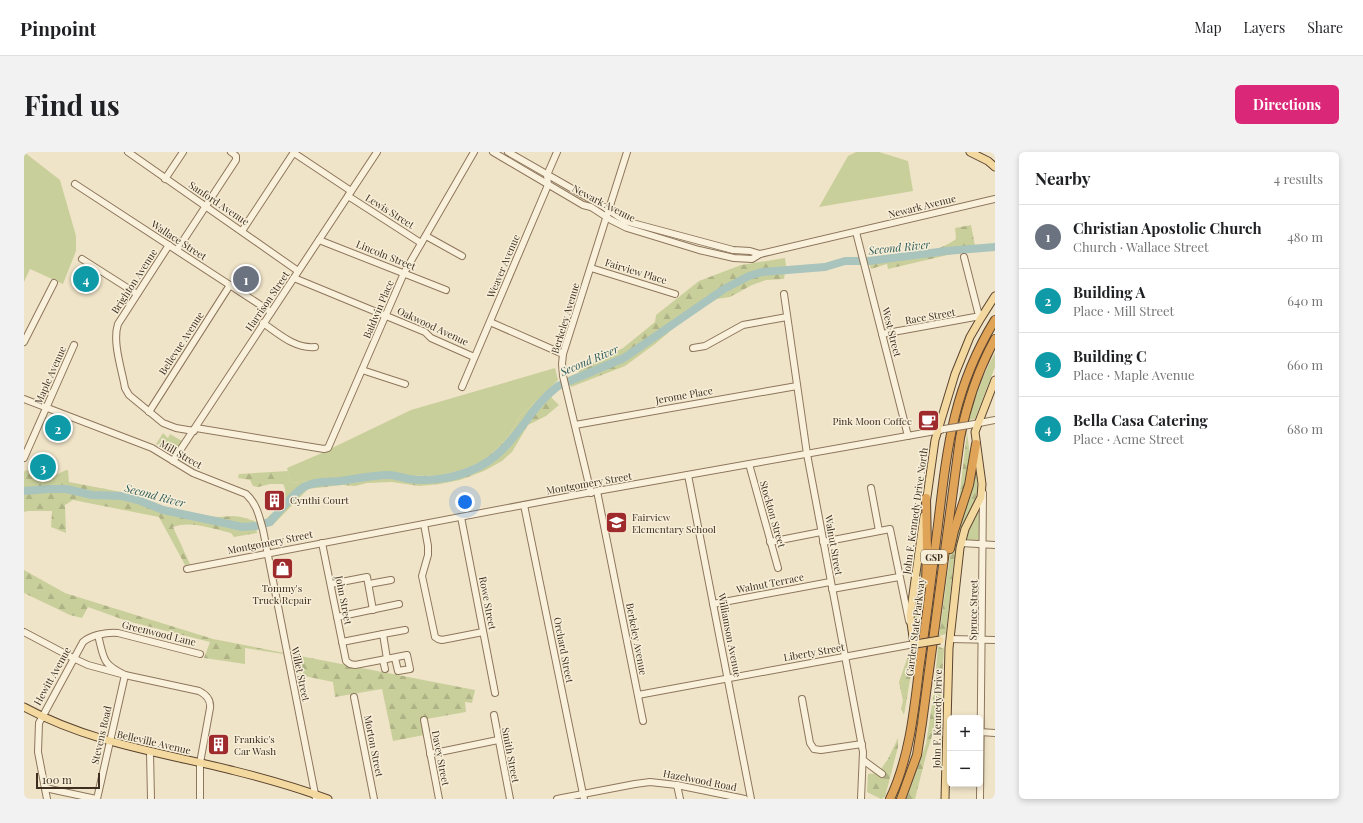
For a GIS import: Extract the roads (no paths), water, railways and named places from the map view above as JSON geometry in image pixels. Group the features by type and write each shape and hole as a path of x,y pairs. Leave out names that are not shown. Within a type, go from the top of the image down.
{"highway":[{"name":"Garden State Parkway","path":"890,799 900,772 912,726 917,644 954,416 969,370 979,348 995,320"},
{"name":"Garden State Parkway","path":"901,799 916,754 922,723 950,505 962,431 968,402 995,339"},
{"path":"932,646 951,540 969,485 976,444"},
{"path":"917,644 927,550 926,498"}],"main road":[{"path":"970,152 988,161 995,167"},
{"name":"John F. Kennedy Drive North","path":"917,644 911,628 910,612 934,445 941,430 960,361 970,337 995,296"},
{"name":"Spruce Street","path":"982,484 975,435 978,423 995,380"},
{"name":"John F. Kennedy Drive","path":"945,799 950,639 961,543 966,529 980,501 982,484"},
{"name":"Liberty Street","path":"917,644 950,639"},
{"name":"Belleville Avenue","path":"24,707 74,730 110,742 268,779 316,797 328,799"}],"street":[{"name":"Sanford Avenue","path":"128,152 298,271"},
{"path":"165,178 183,152"},
{"path":"177,250 236,160 236,156 232,152"},
{"path":"242,231 294,152"},
{"name":"Lewis Street","path":"294,152 350,194 421,243"},
{"name":"Harrison Street","path":"174,461 377,152"},
{"name":"Baldwin Place","path":"292,444 324,449 328,448 404,273 474,152"},
{"name":"Newark Avenue","path":"493,152 583,205 592,207 626,221 733,250 760,254 995,200"},
{"name":"Newark Avenue","path":"508,152 548,175 607,213"},
{"name":"Weaver Avenue","path":"462,387 548,185 548,175 557,152"},
{"name":"Berkeley Avenue","path":"627,152 563,354 562,364 575,425 594,492 643,721"},
{"name":"Wallace Street","path":"75,184 271,312"},
{"name":"West Street","path":"856,232 908,436"},
{"path":"426,236 462,256"},
{"name":"Lincoln Street","path":"319,240 446,290"},
{"name":"Brighton Avenue","path":"169,245 118,324 116,340 125,388 128,395 163,423 170,426 292,444"},
{"path":"964,257 978,313 981,318"},
{"path":"82,259 137,294"},
{"name":"Fairview Place","path":"591,268 675,294"},
{"name":"Oakwood Avenue","path":"294,278 425,332 431,338 474,357"},
{"path":"24,342 54,283"},
{"name":"Bellevue Avenue","path":"149,412 230,285"},
{"name":"Walnut Street","path":"784,294 807,454 830,582 862,744 863,760 861,799"},
{"path":"692,348 703,347 739,326 787,317"},
{"name":"Race Street","path":"882,334 976,317 981,318"},
{"path":"490,322 563,354"},
{"path":"264,323 294,344 306,347 315,347"},
{"name":"Maple Avenue","path":"24,458 74,345"},
{"path":"362,370 405,384"},
{"name":"Jerome Place","path":"575,425 797,386"},
{"name":"Mill Street","path":"24,399 152,448 207,480 246,494 252,499 256,507 267,553"},
{"name":"Montgomery Street","path":"187,569 594,492 995,420"},
{"name":"Stockton Street","path":"749,464 778,568"},
{"name":"Williamson Avenue","path":"688,475 751,799"},
{"name":"Spruce Street","path":"981,715 983,640 982,484"},
{"path":"871,488 879,531"},
{"name":"Orchard Street","path":"524,505 583,796"},
{"name":"Rowe Street","path":"460,517 495,693"},
{"path":"424,524 428,555 422,576 435,637 438,640 442,640 483,632"},
{"path":"823,542 890,529 911,628"},
{"path":"770,542 821,532"},
{"name":"John Street","path":"322,543 346,661 355,665 385,659"},
{"path":"961,543 995,545"},
{"name":"Willet Street","path":"267,553 316,797"},
{"path":"331,584 367,577 373,610"},
{"path":"832,589 899,577"},
{"path":"369,584 391,580"},
{"name":"Walnut Terrace","path":"713,604 830,582"},
{"path":"337,617 398,604"},
{"path":"342,642 405,630"},
{"path":"24,632 88,665 125,675 199,691 207,696 210,708 200,763 200,799"},
{"name":"Hewitt Avenue","path":"47,799 38,752 38,729 41,716 84,641 98,635 113,632"},
{"name":"Greenwood Lane","path":"113,632 200,654"},
{"path":"383,634 385,669"},
{"path":"98,635 107,664 125,675"},
{"name":"Liberty Street","path":"950,639 995,640"},
{"name":"Liberty Street","path":"638,695 917,644"},
{"path":"385,659 395,658"},
{"name":"Stevens Road","path":"96,799 125,675"},
{"name":"Morton Street","path":"354,697 374,799"},
{"path":"802,699 810,743 814,749 821,750 862,744"},
{"name":"Smith Street","path":"494,715 510,799"},
{"name":"Davey Street","path":"424,720 439,799"},
{"path":"983,732 995,732"},
{"path":"430,754 498,740"},
{"name":"Spruce Street","path":"980,751 980,799"},
{"path":"150,752 151,799"},
{"path":"863,760 882,774"},
{"name":"Hazelwood Road","path":"557,799 583,796 650,782 678,784 745,799"},
{"path":"678,784 680,799"},
{"path":"45,788 96,799"}],"waterway":[{"name":"Second River","path":"266,523 270,522 291,498 308,485 382,475 394,475 406,479 433,480 465,473 486,463 509,443 537,407 558,386 624,358 724,289 749,276 762,272 825,267 845,261 869,261 946,251 995,247"},
{"name":"Second River","path":"24,491 66,489 92,495 122,496 138,500 163,510 242,527 256,526"}],"place":[{"name":"Bella Casa Catering","path":"86,279"},
{"name":"Christian Apostolic Church","path":"246,279"},
{"name":"Pink Moon Coffee","path":"928,421"},
{"name":"Building A","path":"58,428"},
{"name":"Building C","path":"43,467"},
{"name":"Cynthi Court","path":"274,500"},
{"name":"Fairview Elementary School","path":"616,523"},
{"name":"Tommy's Truck Repair","path":"282,568"},
{"name":"Frankie's Car Wash","path":"219,745"}]}
